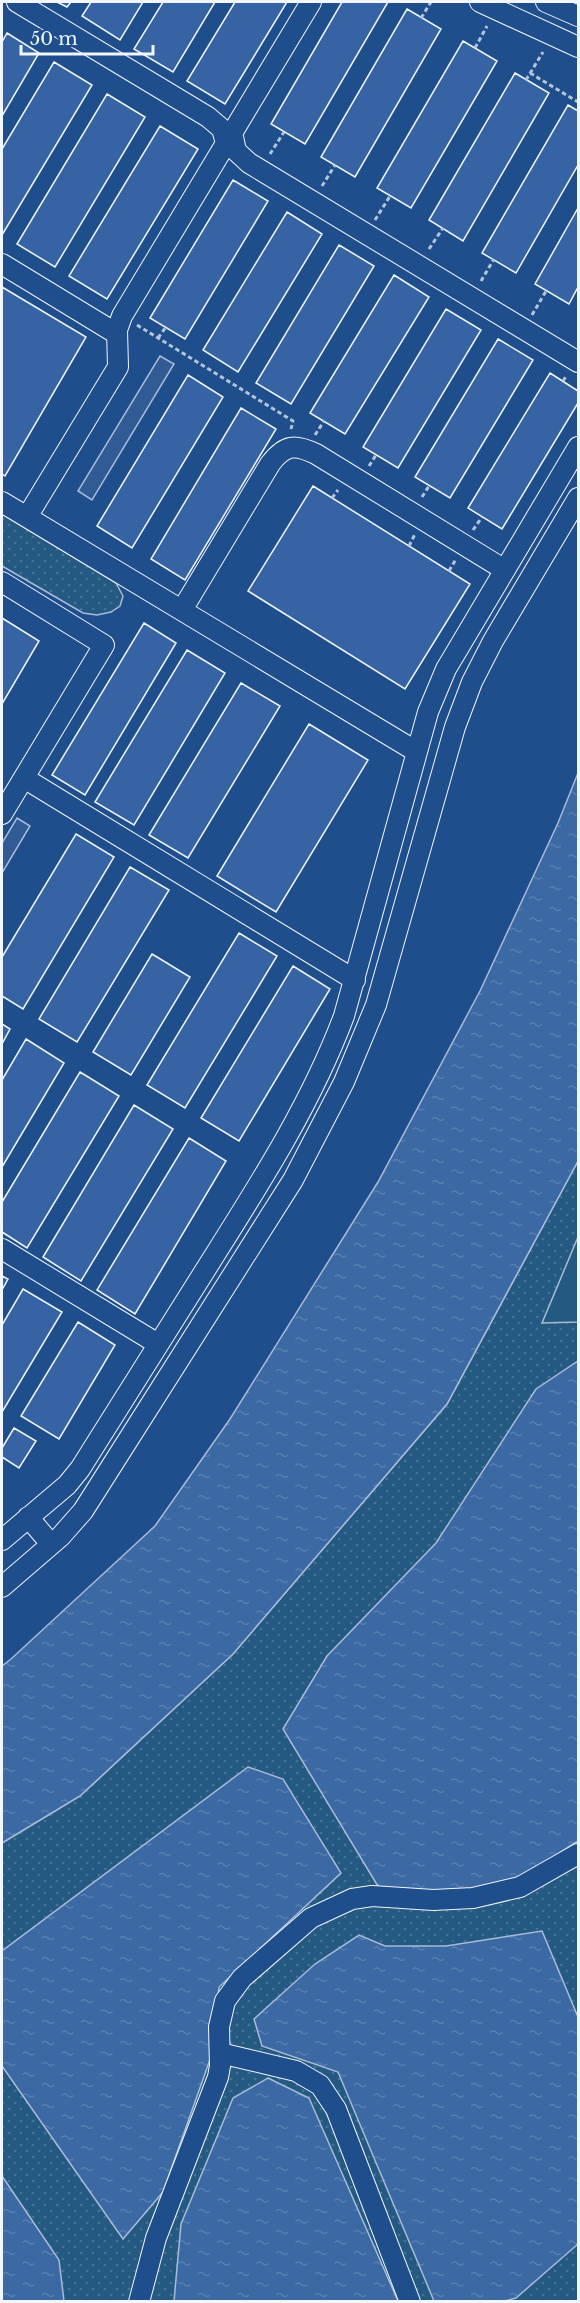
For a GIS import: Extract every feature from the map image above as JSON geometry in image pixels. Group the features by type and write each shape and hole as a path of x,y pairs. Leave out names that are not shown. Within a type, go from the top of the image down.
{"lane":[{"path":"16,2 208,117 222,129 236,151 249,163 579,362"},
{"path":"27,517 118,367 120,325 311,2"},
{"path":"546,2 579,16"},
{"path":"488,5 579,46"},
{"path":"2,264 120,325"},
{"path":"182,610 270,464 286,449 302,447 505,570"},
{"path":"2,1540 74,1477 260,1182 300,1113 333,1046 355,980 428,712 446,669 579,447"},
{"path":"3,1582 51,1544 83,1511 293,1180 331,1108 376,1005 455,727 472,682 493,641 579,498"},
{"path":"2,501 417,752"},
{"path":"2,582 104,645 2,814"},
{"path":"24,778 355,980"},
{"path":"381,881 409,888"},
{"path":"374,911 401,917"},
{"path":"2,1249 158,1344"},
{"path":"28,1517 51,1544"},
{"path":"139,2301 156,2238 218,2077 219,2027 225,2001 242,1978 311,1918 352,1899 372,1896 433,1900 473,1898 520,1887 579,1854"},
{"path":"220,2053 296,2071 320,2085 336,2109 410,2301"}],"path":[{"path":"422,18 431,2"},
{"path":"475,48 488,5"},
{"path":"526,80 553,35"},
{"path":"531,73 579,102"},
{"path":"120,325 158,338 293,421 286,449"},
{"path":"158,338 165,327"}],"shaded area":[{"path":"160,356 174,364 92,500 78,491"},
{"path":"2,514 116,583 123,596 120,606 111,612 97,615 83,613 2,566"},
{"path":"17,818 30,826 2,873 2,843"},
{"path":"578,1161 578,2301 2,2302 2,1843 80,1796 233,1654 447,1404"},
{"path":"578,1237 578,1322 542,1323"}],"water":[{"path":"578,773 578,1161 447,1404 233,1654 80,1796 2,1843 2,1666 155,1526 230,1419 378,1182 480,991 558,823"},
{"path":"578,1361 578,1841 498,1893 382,1893 283,1729 327,1656 436,1543 536,1389"},
{"path":"248,1767 283,1779 341,1873 219,1987 213,2051 163,2192 123,2239 2,2066 2,1951"},
{"path":"542,1931 578,2017 578,2244 516,2298 505,2301 434,2301 338,2072 262,2046 254,2019 315,1964 359,1935 385,1946 446,1946"},
{"path":"268,2078 309,2098 398,2301 174,2301 181,2224 233,2098"},
{"path":"2,2176 59,2260 64,2301 2,2301"}],"building":[{"path":"57,2 71,2 67,7"},
{"path":"91,2 143,2 120,40 82,16"},
{"path":"163,2 215,2 173,72 134,49"},
{"path":"235,2 287,2 225,104 187,81"},
{"path":"342,2 388,2 305,144 271,124"},
{"path":"407,9 441,29 355,177 321,157"},
{"path":"7,33 39,53 2,116 2,42"},
{"path":"463,41 497,61 411,208 377,188"},
{"path":"54,62 92,85 2,235 2,149"},
{"path":"515,73 549,93 463,241 429,220"},
{"path":"107,94 145,117 55,267 17,244"},
{"path":"568,105 578,111 578,165 516,273 482,253"},
{"path":"160,126 198,149 107,299 69,276"},
{"path":"233,180 268,201 185,339 150,318"},
{"path":"578,208 578,287 569,304 535,284"},
{"path":"287,212 322,234 238,372 203,350"},
{"path":"339,245 374,266 291,404 256,383"},
{"path":"394,275 429,297 345,434 310,413"},
{"path":"2,287 86,337 5,476 2,474"},
{"path":"446,309 481,330 398,468 363,447"},
{"path":"498,339 533,360 450,498 415,477"},
{"path":"550,373 578,391 578,403 502,529 468,508"},
{"path":"188,375 223,397 132,548 97,526"},
{"path":"241,408 276,429 185,580 151,559"},
{"path":"313,486 470,584 405,689 248,591"},
{"path":"2,618 39,641 2,704"},
{"path":"144,623 176,643 85,795 52,775"},
{"path":"187,650 225,673 134,825 95,802"},
{"path":"241,683 280,706 188,858 149,835"},
{"path":"309,724 368,760 276,912 217,876"},
{"path":"76,834 114,857 23,1009 2,996 2,957"},
{"path":"130,867 169,890 77,1042 39,1019"},
{"path":"239,933 277,956 185,1108 147,1085"},
{"path":"152,954 190,977 131,1075 93,1052"},
{"path":"293,966 330,989 239,1141 201,1118"},
{"path":"2,1024 10,1029 2,1044"},
{"path":"26,1039 64,1063 2,1167 2,1080"},
{"path":"80,1072 119,1096 27,1248 2,1232 2,1202"},
{"path":"134,1105 173,1129 81,1281 43,1257"},
{"path":"189,1138 226,1161 135,1314 97,1290"},
{"path":"2,1276 8,1279 2,1290"},
{"path":"23,1289 62,1312 2,1412 2,1325"},
{"path":"78,1322 115,1345 59,1439 21,1416"},
{"path":"14,1428 36,1441 19,1468 2,1457 2,1448"}]}
